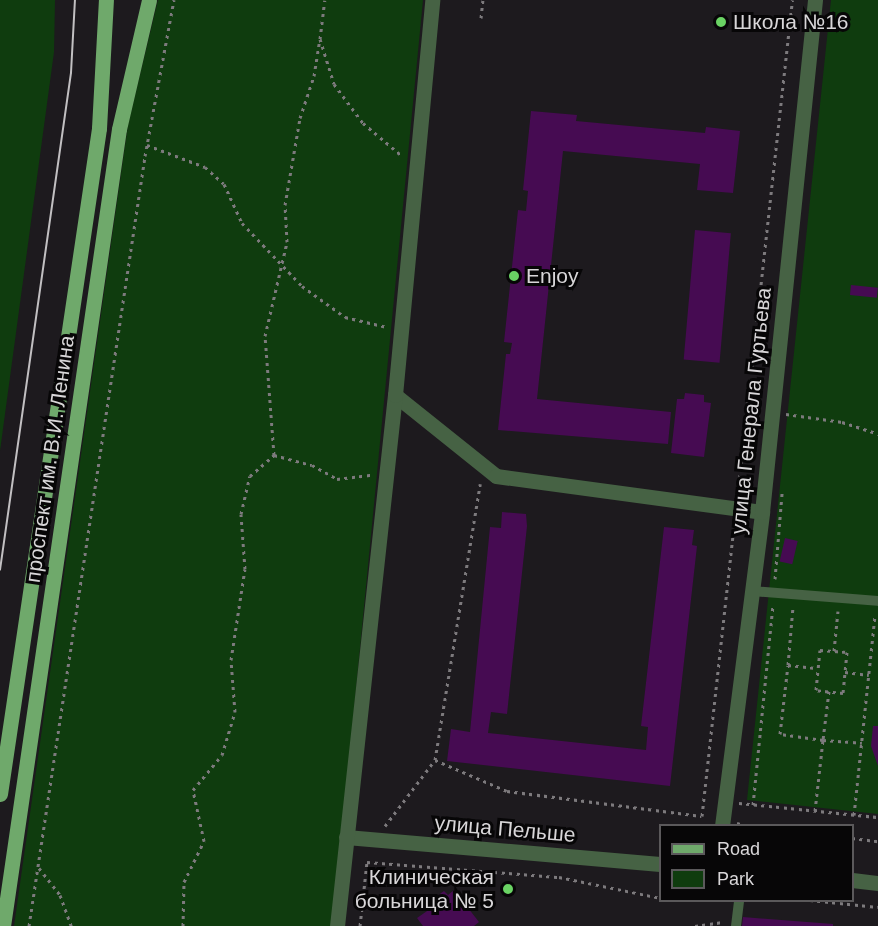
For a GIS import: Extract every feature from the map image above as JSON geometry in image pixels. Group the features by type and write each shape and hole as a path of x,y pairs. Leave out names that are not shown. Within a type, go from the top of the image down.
{"main road":[{"name":"проспект им. В.И. Ленина","path":"0,794 99,128 106,0"},
{"name":"проспект им. В.И. Ленина","path":"3,926 119,129 148,0"}],"street":[{"path":"337,926 395,395 432,0"},
{"name":"улица Генерала Гуртьева","path":"723,822 762,512 814,0"},
{"path":"395,395 496,477 762,512"},
{"name":"улица Пельше","path":"346,837 659,864"},
{"path":"854,880 878,883"}],"lane":[{"path":"752,591 877,601"},
{"path":"736,923 739,902"}],"path":[{"path":"29,926 147,145 174,0"},
{"path":"274,455 264,336 287,242 285,205 300,118 314,76 325,0"},
{"path":"481,18 483,0"},
{"path":"702,816 792,0"},
{"path":"320,39 334,84 363,123 391,149 417,164"},
{"path":"147,145 205,167 224,184 242,223 302,286 345,318 392,328"},
{"path":"772,411 842,422 878,434"},
{"path":"274,455 312,465 337,479 386,474"},
{"path":"183,926 184,882 204,841 193,790 222,755 235,712 231,660 245,569 241,514 250,477 274,455"},
{"path":"360,926 367,862 376,840 435,760 483,466"},
{"path":"794,594 780,734 862,743"},
{"path":"854,815 877,601"},
{"path":"753,805 773,602"},
{"path":"834,651 838,608"},
{"path":"820,650 834,651 847,652 843,693 816,690 820,650"},
{"path":"788,665 818,668"},
{"path":"845,672 869,675"},
{"path":"815,811 829,691"},
{"path":"435,760 507,791 702,816 723,822"},
{"path":"725,802 878,817"},
{"path":"854,838 878,841"},
{"path":"367,862 559,877 659,898"},
{"path":"38,867 60,896 71,926"},
{"path":"829,902 878,907"},
{"path":"695,926 736,923"}],"green space":[{"path":"0,0 55,0 54,52 0,451"},
{"path":"158,0 423,0 333,926 14,926 128,125"},
{"path":"831,0 878,0 878,814 747,800"}],"building":[{"path":"531,111 577,115 576,121 705,133 706,127 740,131 733,193 697,190 700,164 563,151 537,399 671,412 668,444 498,430 506,354 510,354 512,343 504,342 518,210 526,211 528,191 523,190"},
{"path":"695,230 731,233 720,363 684,360"},
{"path":"851,285 878,288 877,298 850,295"},
{"path":"685,393 704,395 704,402 711,403 704,457 671,453 677,399 684,399"},
{"path":"502,512 526,514 527,526 507,714 491,712 488,733 646,750 648,727 641,726 664,527 694,530 692,545 697,546 670,786 447,761 451,729 470,732 490,527 501,528"},
{"path":"785,538 798,541 792,564 780,561"},
{"path":"873,726 878,726 878,766 871,746"},
{"path":"454,890 479,922 474,926 423,926 417,918 430,909 426,904 444,891 448,895"},
{"path":"743,917 833,924 833,926 742,926"}],"tram line":[{"path":"0,570 71,73 75,0"}],"place":[{"name":"Школа №16","path":"721,22"},
{"name":"Enjoy","path":"514,276"},
{"name":"Клиническая больница № 5","path":"508,889"}]}
